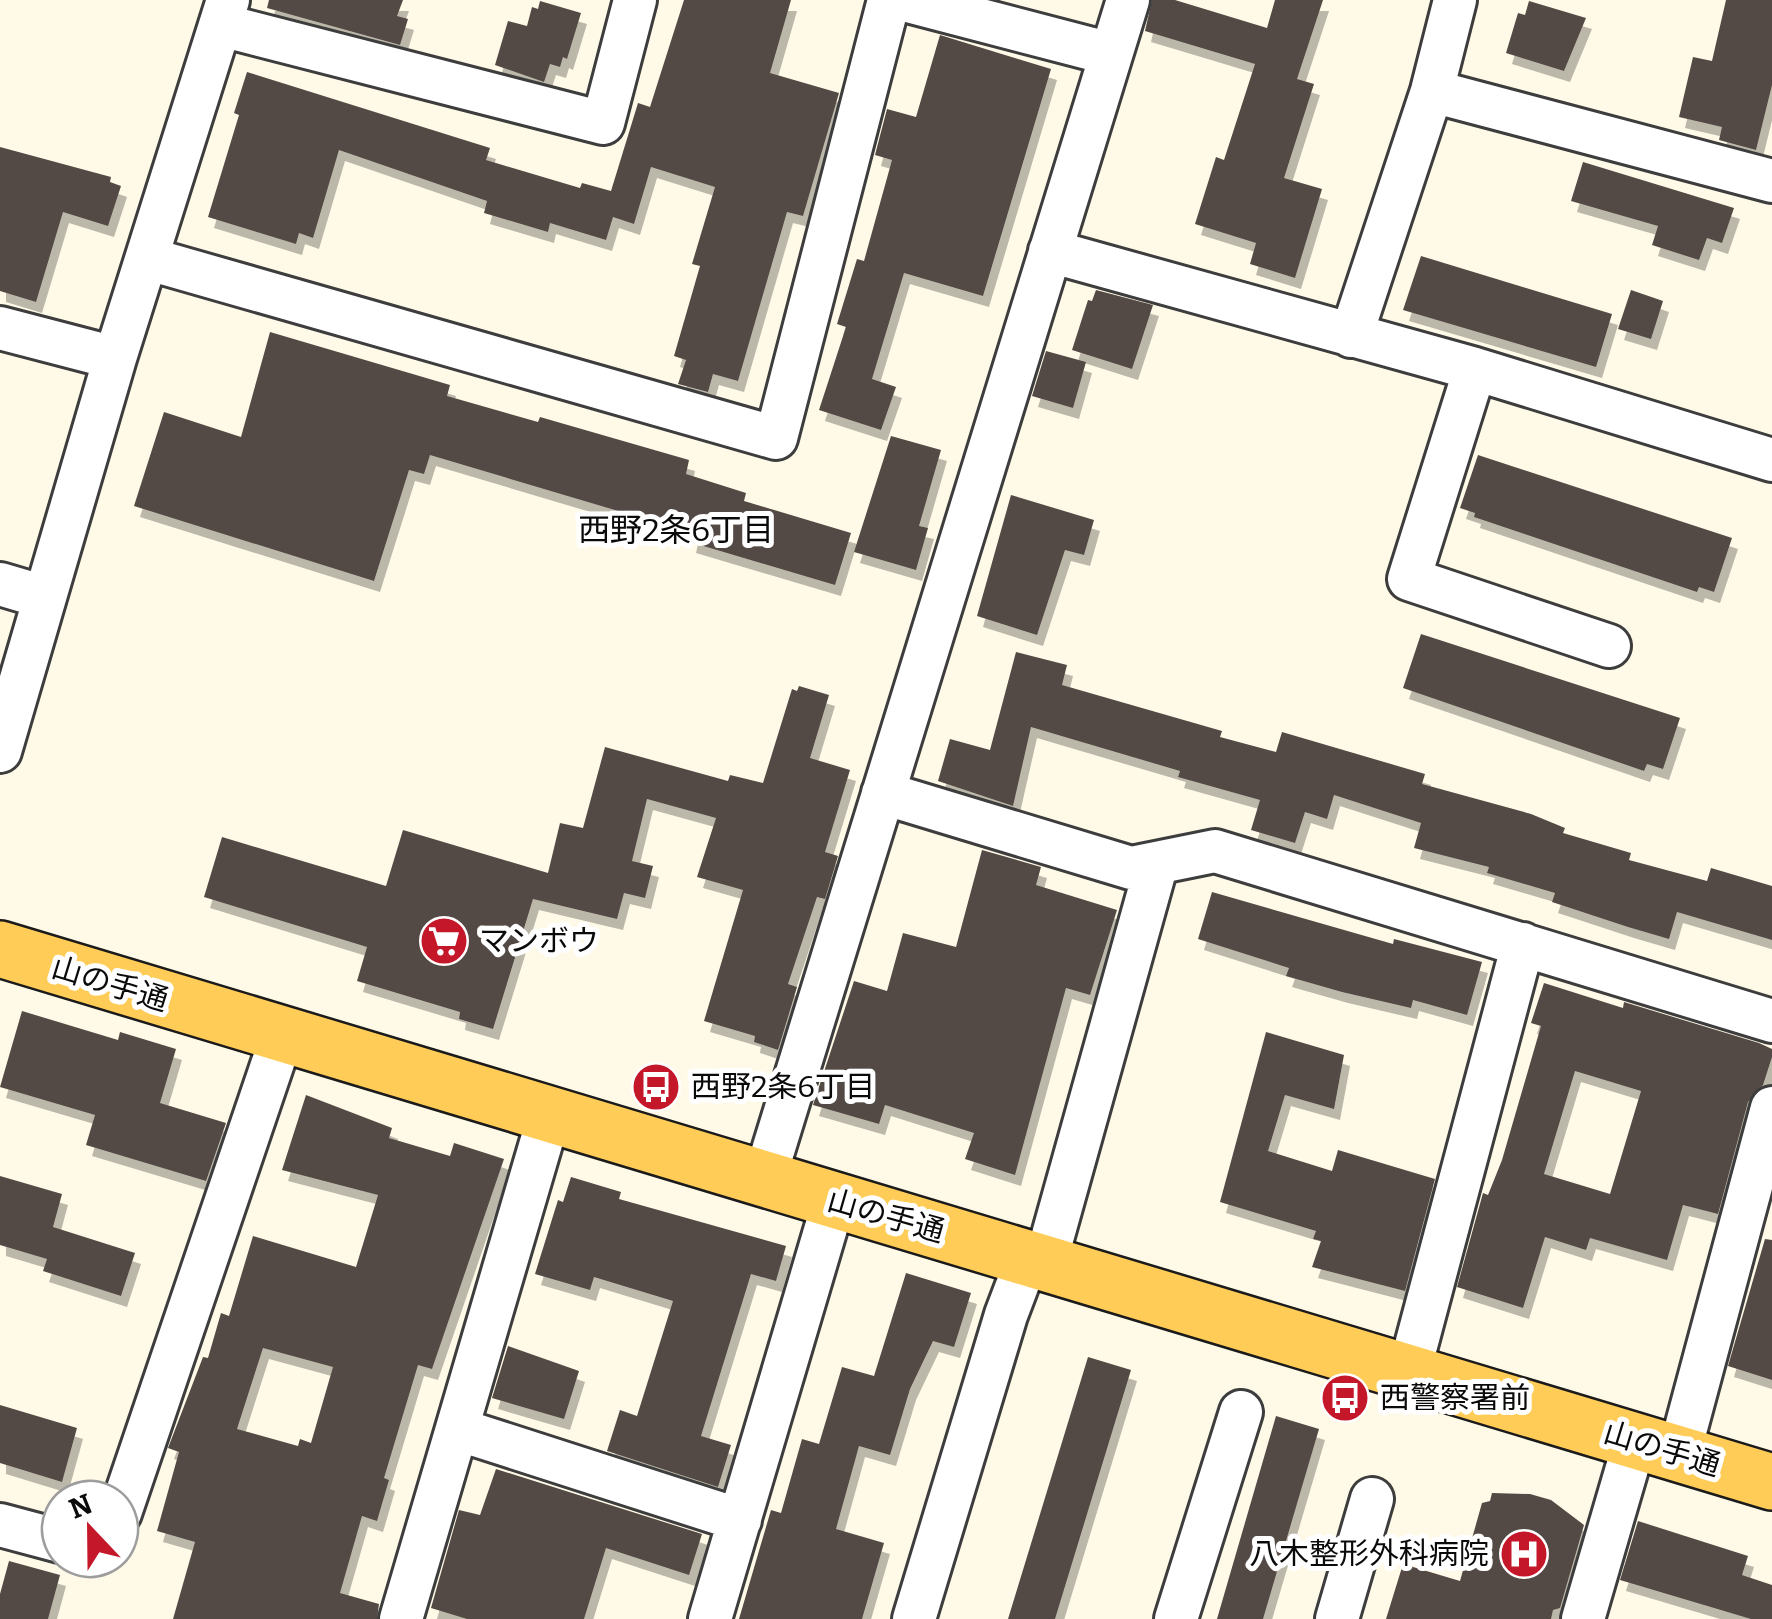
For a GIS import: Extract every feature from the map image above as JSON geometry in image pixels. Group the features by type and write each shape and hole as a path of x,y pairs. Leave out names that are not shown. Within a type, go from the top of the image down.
{"main road":[{"name":"山の手通","path":"0,949 1772,1482"}],"street":[{"path":"0,751 115,358 225,12 603,123 634,0"},
{"path":"149,258 776,438 889,0"},
{"path":"904,0 1111,54"},
{"path":"764,1180 1128,0"},
{"path":"1351,336 1432,91 1455,0"},
{"path":"1432,91 1772,180"},
{"path":"1050,252 1475,369 1772,460"},
{"path":"0,328 115,358"},
{"path":"1475,369 1409,579 1609,646"},
{"path":"0,584 44,596"},
{"path":"883,794 1130,868 1215,850 1772,1021"},
{"path":"914,1619 1036,1260 1157,862"},
{"path":"1409,1372 1523,944"},
{"path":"132,1479 282,1036"},
{"path":"1583,1619 1657,1447 1772,1108"},
{"path":"402,1619 548,1116"},
{"path":"710,1619 834,1201"},
{"path":"1176,1619 1241,1412"},
{"path":"457,1428 740,1520"},
{"path":"1336,1619 1372,1498"},
{"path":"0,1524 40,1535"}],"building":[{"path":"269,0 403,0 397,16 408,19 400,45 267,8"},
{"path":"684,0 791,0 770,73 839,93 803,216 787,212 738,381 713,374 708,392 678,384 686,360 674,356 700,266 692,264 715,187 651,167 634,224 613,217 606,240 550,223 548,232 484,213 487,201 339,150 313,238 299,233 296,244 208,217 239,115 234,113 247,72 490,148 486,160 580,188 582,183 611,191 638,103 650,107"},
{"path":"1152,0 1175,0 1267,28 1275,0 1323,0 1297,79 1314,84 1284,178 1322,189 1295,278 1250,264 1256,243 1195,224 1216,157 1224,160 1255,64 1145,31"},
{"path":"1726,0 1772,0 1772,85 1756,150 1719,140 1722,127 1679,117 1693,57 1712,61"},
{"path":"540,1 581,13 567,59 563,57 560,67 550,64 544,82 495,65 508,21 527,26 532,7 538,9"},
{"path":"1529,1 1586,18 1564,71 1506,53 1518,13 1525,15"},
{"path":"940,35 1051,69 983,296 904,273 872,379 896,387 881,430 819,410 846,327 837,324 857,259 864,261 892,160 875,155 887,109 916,117"},
{"path":"0,147 111,177 110,182 121,186 108,226 63,212 36,302 0,291"},
{"path":"1583,162 1734,208 1722,243 1707,238 1699,260 1652,245 1658,226 1571,201"},
{"path":"1421,256 1612,314 1596,367 1403,310"},
{"path":"1096,290 1153,305 1132,369 1072,350 1088,300 1092,301"},
{"path":"1631,290 1663,301 1651,339 1618,329"},
{"path":"270,332 450,385 447,396 538,422 540,417 689,460 686,474 746,493 744,501 851,533 835,585 690,542 692,533 430,455 424,474 409,470 374,581 134,506 164,412 241,437"},
{"path":"1046,351 1086,362 1073,408 1032,396"},
{"path":"891,436 941,450 919,526 928,528 916,570 854,552"},
{"path":"1478,455 1732,538 1714,592 1699,587 1697,592 1474,517 1475,513 1460,508"},
{"path":"1011,495 1094,520 1084,555 1065,550 1037,635 977,616"},
{"path":"1421,634 1680,718 1663,769 1647,764 1644,771 1403,688"},
{"path":"1016,652 1067,665 1062,685 1222,731 1220,737 1276,752 1282,732 1425,774 1422,784 1531,814 1565,828 1563,833 1631,853 1629,860 1707,881 1711,868 1772,886 1772,940 1677,912 1669,939 1552,902 1555,893 1487,873 1489,867 1414,848 1421,823 1334,795 1327,819 1305,812 1295,843 1251,830 1260,800 1178,777 1180,771 1031,727 1013,806 938,781 950,739 990,750"},
{"path":"799,686 829,695 810,758 850,770 825,852 838,856 825,899 817,897 788,984 797,987 778,1050 754,1042 755,1036 704,1021 743,890 697,877 716,818 647,799 632,861 653,866 645,898 624,893 617,919 533,899 493,1029 459,1019 460,1012 357,981 367,947 204,897 222,837 386,886 403,830 548,873 560,823 583,828 605,747 728,781 730,775 763,783 792,689 797,691"},
{"path":"982,850 1041,867 1036,885 1117,910 1090,995 1066,988 1015,1175 965,1159 974,1133 885,1105 879,1124 813,1105 854,981 887,991 903,933 956,947"},
{"path":"1212,892 1393,944 1394,939 1482,962 1467,1015 1413,1000 1411,1008 1342,992 1286,976 1289,968 1198,939"},
{"path":"1544,983 1623,1008 1624,1002 1759,1043 1772,1049 1772,1057 1763,1085 1748,1102 1718,1214 1683,1205 1667,1260 1590,1238 1586,1250 1545,1237 1523,1308 1457,1287 1483,1193 1488,1195 1502,1160 1541,1026 1531,1023","holes":["1575,1071 1641,1091 1610,1194 1544,1174"]},
{"path":"22,1011 118,1040 120,1032 176,1049 160,1103 226,1123 206,1181 86,1145 95,1115 0,1087"},
{"path":"1266,1032 1344,1055 1334,1109 1285,1095 1268,1151 1332,1171 1338,1150 1435,1179 1405,1291 1312,1267 1321,1241 1313,1239 1316,1231 1220,1202"},
{"path":"306,1095 392,1128 389,1138 450,1156 454,1143 504,1159 432,1369 418,1365 384,1478 389,1480 377,1521 362,1516 340,1593 379,1604 377,1619 173,1619 195,1542 157,1531 179,1452 168,1448 203,1357 208,1358 221,1313 229,1316 253,1236 356,1267 378,1195 282,1170","holes":["263,1348 333,1367 311,1443 300,1439 298,1446 237,1429"]},
{"path":"0,1176 62,1194 53,1227 135,1253 121,1296 43,1271 47,1259 0,1245"},
{"path":"571,1177 621,1192 619,1199 786,1246 776,1281 751,1274 701,1436 731,1445 718,1487 607,1451 620,1410 637,1416 673,1301 594,1277 590,1290 535,1274 558,1200 563,1202"},
{"path":"1765,1239 1772,1240 1772,1380 1728,1366"},
{"path":"906,1273 971,1293 954,1347 933,1341 910,1389 890,1455 859,1446 836,1529 884,1543 862,1619 739,1619 771,1510 781,1513 802,1439 819,1444 842,1367 874,1376"},
{"path":"508,1346 579,1371 564,1419 492,1398"},
{"path":"1088,1357 1131,1370 1055,1619 1008,1619"},
{"path":"0,1405 77,1428 63,1479 0,1463"},
{"path":"1276,1416 1319,1429 1263,1619 1217,1619"},
{"path":"496,1469 702,1534 689,1575 606,1548 584,1619 467,1619 431,1608 459,1510 480,1515"},
{"name":"八木整形外科病院","path":"1492,1493 1530,1494 1551,1500 1584,1525 1560,1608 1553,1610 1551,1619 1386,1619 1403,1564 1460,1581 1482,1503 1490,1501"},
{"path":"1638,1521 1748,1556 1742,1575 1772,1585 1772,1619 1751,1619 1620,1580"},
{"path":"9,1561 40,1570 40,1579 59,1579 48,1619 0,1619 0,1594"}],"place":[{"name":"マンボウ","path":"444,941"},
{"name":"西野2条6丁目","path":"656,1087"},
{"name":"西警察署前","path":"1345,1398"},
{"name":"八木整形外科病院","path":"1524,1554"}],"district":[{"name":"西野2条6丁目","path":"676,530"}]}
